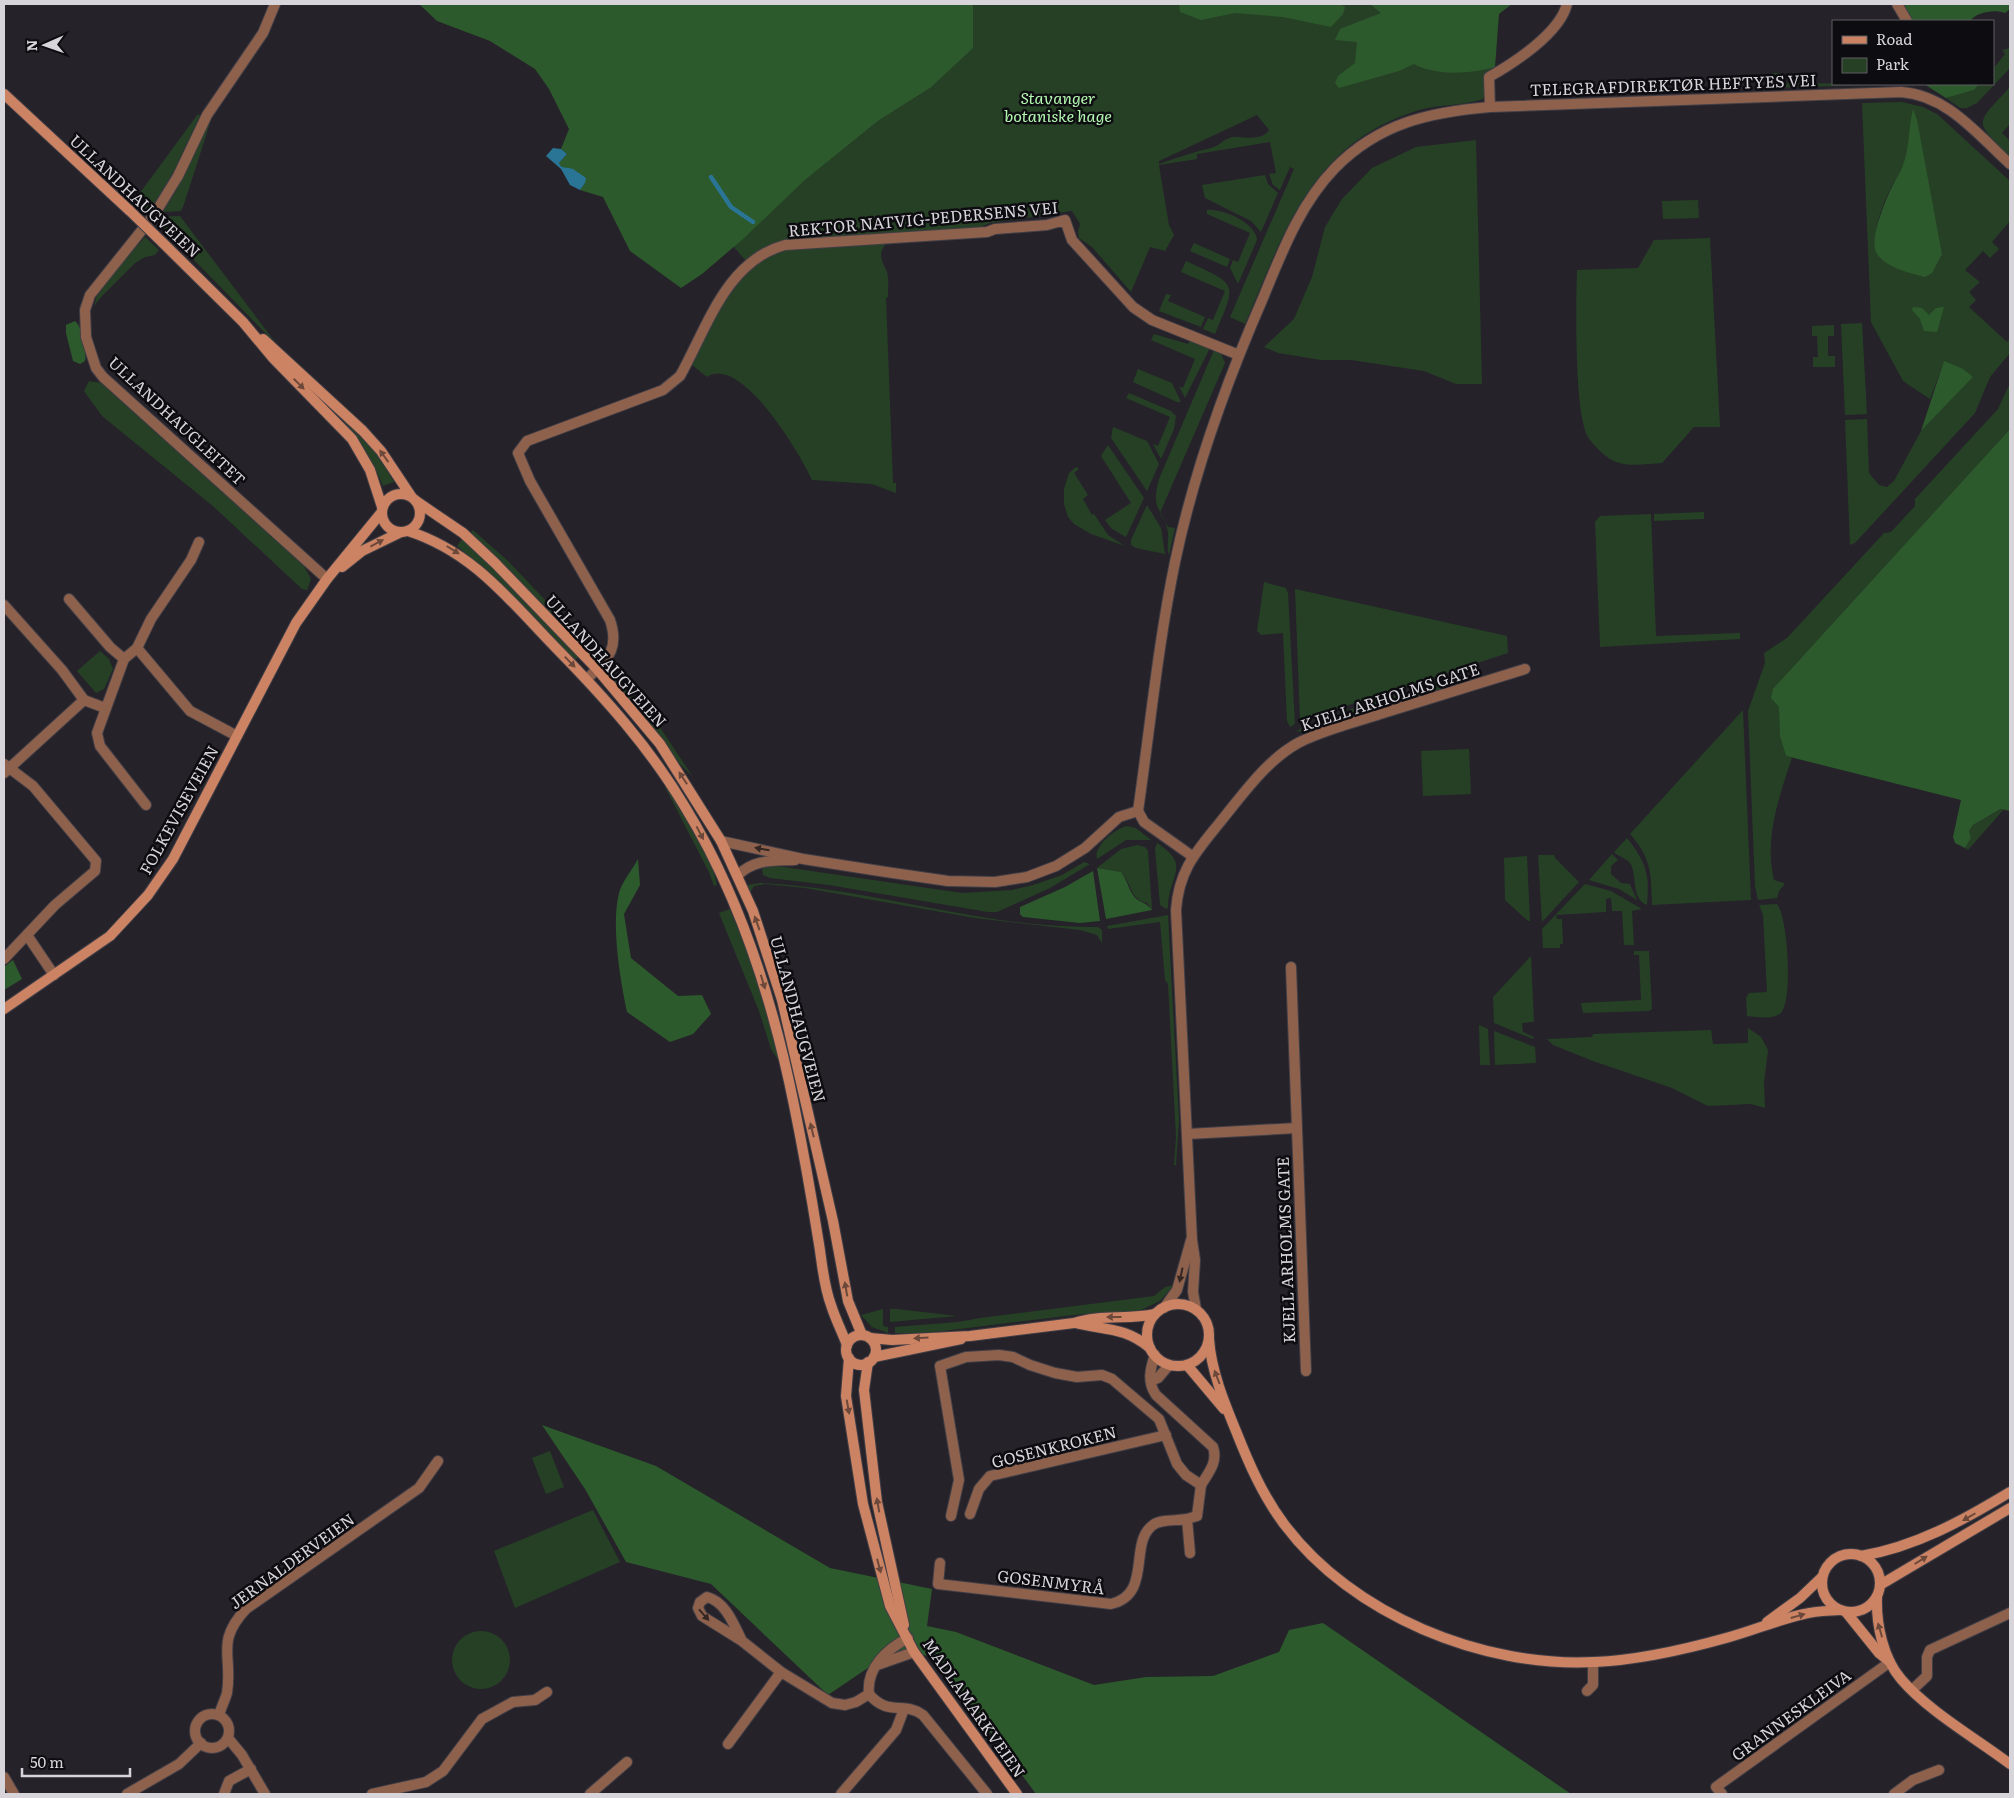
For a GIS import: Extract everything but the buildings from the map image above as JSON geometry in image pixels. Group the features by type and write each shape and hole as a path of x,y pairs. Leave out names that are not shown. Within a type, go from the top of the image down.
{"main road":[{"name":"ULLANDHAUGVEIEN","path":"5,100 130,211 243,322 363,431 381,451 414,499 463,533 495,563 597,669 660,744 721,841 738,875 761,934 782,1000 833,1221 848,1301 866,1336"},
{"name":"ULLANDHAUGVEIEN","path":"243,322 273,358 352,440 370,470 382,510"},
{"path":"394,494 414,499 419,518 413,528 405,531 387,527 382,510 394,494"},
{"name":"FOLKEVISEVEIEN","path":"4,1009 110,936 128,920 148,895 173,859 286,639 327,579 382,510"},
{"name":"FOLKEVISEVEIEN","path":"327,579 362,551 405,531"},
{"name":"ULLANDHAUGVEIEN","path":"405,531 441,544 475,566 587,679 630,729 684,805 724,881 756,960 788,1077 805,1157 827,1291 847,1345"},
{"path":"970,1336 856,1363 850,1358 847,1345 853,1338 866,1336 892,1340 970,1336 1074,1323 1087,1318 1141,1317 1180,1304 1196,1310 1206,1322 1211,1363 1229,1416 1250,1464 1274,1510 1308,1552 1350,1588 1401,1618 1461,1643 1519,1656 1593,1662 1662,1654 1805,1613 1858,1611 1866,1608 1877,1597"},
{"path":"1152,1352 1148,1330 1160,1311"},
{"path":"1074,1323 1120,1330 1138,1337 1152,1352 1169,1365 1187,1365 1202,1355 1209,1339"},
{"path":"866,1336 876,1349 871,1360"},
{"name":"MADLAMARKVEIEN","path":"850,1358 846,1396 863,1504 890,1606 914,1652 1017,1794"},
{"name":"MADLAMARKVEIEN","path":"871,1360 864,1390 877,1502 908,1638"},
{"path":"1187,1365 1209,1389 1229,1416"},
{"path":"1890,1662 1879,1653 1843,1611 1831,1605 1825,1597 1822,1578 1826,1568 1832,1561 1851,1554 1861,1556 1890,1552 1964,1520 2010,1492"},
{"path":"1880,1585 2010,1508"},
{"path":"1861,1556 1875,1567 1880,1585 1877,1597 1879,1627 1890,1662 1901,1679 1912,1690 2010,1764"},
{"path":"1758,1628 1800,1598 1822,1578"}],"street":[{"name":"ULLANDHAUGLEITET","path":"275,4 263,33 207,115 178,176 154,215 95,286 86,305 84,322 96,368 103,377 327,579"},
{"name":"TELEGRAFDIREKTØR HEFTYES VEI","path":"1490,108 1489,77 1508,67 1553,29 1562,18 1567,4"},
{"path":"1897,4 1906,20"},
{"name":"TELEGRAFDIREKTØR HEFTYES VEI","path":"1138,811 1175,560 1201,461 1239,355 1298,218 1315,192 1335,168 1359,147 1391,129 1416,119 1452,110 1901,92 1916,88 1947,106 2010,164"},
{"name":"REKTOR NATVIG-PEDERSENS VEI","path":"587,679 611,654 614,639 610,620 530,481 518,453 527,441 657,392 672,384 680,376 722,296 742,270 761,253 772,248 794,244 987,232 995,229 1047,225 1065,220 1072,240 1133,307 1152,320 1239,355"},
{"path":"146,805 100,746 98,733 124,659 137,648 151,619 191,560 199,542"},
{"path":"69,599 110,647 124,659"},
{"path":"4,605 75,685 84,700 106,708"},
{"path":"137,648 190,711 237,736"},
{"name":"KJELL ARHOLMS GATE","path":"1196,1310 1193,1292 1195,1260 1192,1240 1176,910 1181,880 1192,856 1263,773 1298,744 1336,728 1525,669"},
{"path":"7,956 67,894 95,871 96,861 33,786 6,768 84,700"},
{"path":"721,841 803,859 948,881 995,882 1027,877 1056,866 1085,848 1119,817 1138,811 1144,822 1192,856"},
{"path":"738,875 752,864 760,861 803,859"},
{"path":"27,935 54,975"},
{"name":"KJELL ARHOLMS GATE","path":"1291,968 1306,1371"},
{"path":"1188,1134 1297,1128"},
{"path":"1160,1311 1177,1290 1184,1258 1192,1240"},
{"path":"1152,1352 1150,1372 1153,1391 1160,1400 1213,1447 1216,1455 1214,1463 1201,1484 1197,1516 1188,1519 1190,1553"},
{"path":"950,1516 959,1480 940,1366 952,1360 989,1354 1006,1355 1055,1373 1077,1377 1102,1375 1119,1384 1159,1419 1177,1464 1186,1475 1201,1484"},
{"path":"1151,1381 1158,1378 1169,1365"},
{"name":"GOSENKROKEN","path":"970,1514 978,1489 990,1476 1166,1435"},
{"name":"JERNALDERVEIEN","path":"219,1715 226,1693 227,1638 234,1622 246,1610 419,1488 438,1460"},
{"name":"GOSENMYRÅ","path":"940,1563 938,1584 1111,1604 1120,1602 1130,1594 1136,1580 1144,1538 1148,1530 1160,1522 1188,1519"},
{"path":"742,1641 732,1619 717,1600 707,1597 700,1602 698,1608 702,1616 742,1641 781,1672 832,1704 845,1705 856,1702 869,1694"},
{"path":"1912,1690 1927,1676 1927,1657 1930,1650 2010,1613"},
{"path":"908,1638 893,1646 876,1665 870,1674 869,1694 876,1702 884,1706 918,1711 924,1715 987,1794"},
{"path":"876,1665 914,1652"},
{"path":"1587,1692 1593,1685 1593,1662"},
{"name":"GRANNESKLEIVA","path":"1722,1794 1716,1787 1890,1662"},
{"path":"728,1744 781,1672"},
{"path":"372,1794 426,1782 443,1771 482,1719 513,1702 535,1700 547,1692"},
{"path":"842,1794 896,1730 904,1709"},
{"path":"209,1714 219,1715 228,1724 228,1738 223,1744 215,1747 207,1747 201,1744 195,1734 198,1721 209,1714"},
{"path":"228,1738 242,1754 265,1794"},
{"path":"128,1794 179,1764 201,1744"},
{"path":"590,1794 627,1762"},
{"path":"224,1794 229,1781 251,1769"},
{"path":"1894,1794 1913,1780 1939,1770"},
{"path":"4,1777 14,1794"}],"green space":[{"path":"419,4 973,4 973,48 930,88 878,121 805,180 743,239 702,274 681,288 630,251 603,197 580,190 585,183 585,178 558,164 567,154 561,149 569,129 549,89 535,69 490,41 437,21"},
{"name":"Stavanger botaniske hage","path":"972,4 1497,4 1494,70 1486,73 1483,99 1419,110 1382,125 1352,144 1327,168 1306,195 1289,224 1245,324 1230,317 1294,169 1290,167 1280,190 1273,185 1269,174 1276,173 1270,142 1197,154 1197,159 1159,165 1169,225 1174,235 1165,251 1150,247 1131,292 1092,247 1079,238 1080,224 1072,211 990,223 978,228 887,243 881,254 888,278 888,297 886,298 893,483 896,483 896,493 872,484 812,480 783,430 752,393 736,380 721,374 707,377 692,365 697,349 746,261 733,246 805,180 878,121 930,88","holes":["1257,115 1269,130 1262,136 1252,138 1232,137 1214,147 1159,164 1159,161"]},
{"path":"1179,4 1341,4 1345,7 1343,14 1331,27 1283,17 1235,13 1201,20 1180,12"},
{"path":"1370,4 1512,4 1499,14 1495,67 1454,73 1433,71 1414,64 1399,71 1339,88 1335,83 1338,76 1355,63 1357,42 1335,40 1340,29 1381,13"},
{"path":"1901,4 2010,4 2010,9 2005,13 1996,11 1981,13 1971,20 1909,20"},
{"path":"2010,48 2010,68 1994,85 1994,68 2005,54 2002,50"},
{"path":"1773,73 1780,73 1782,83 1870,85 1773,88 1768,83 1768,76"},
{"path":"1926,85 1978,85 1974,90 1946,98"},
{"path":"1978,85 1994,85 1977,103 1967,108 1960,108 1946,98 1974,90"},
{"path":"2010,87 2010,124 2002,133 2010,141 2010,156 1989,135 1984,128 1983,122 1990,108"},
{"path":"1902,102 1923,107 1937,114 2010,181 2010,221 1992,242 1999,249 1990,258 1983,251 1965,270 1980,282 1969,292 1976,300 1969,307 2007,342 2010,339 2010,353 1990,377 1975,413 1855,543 1850,545 1845,420 1867,419 1869,473 1879,485 1887,487 1894,481 1921,431 1973,377 1944,362 1930,399 1903,381 1871,322 1862,103","holes":["1915,117 1942,254 1877,254 1876,236 1879,217 1890,190 1902,169"]},
{"path":"1913,109 1917,120 1942,254 1932,273 1925,277 1887,263 1877,254 1875,248 1876,230 1882,209 1905,160"},
{"path":"198,114 200,116 173,173 148,214 134,201"},
{"path":"212,117 181,211 162,212 176,191"},
{"path":"1476,140 1482,384 1456,384 1424,371 1351,360 1321,360 1278,353 1264,347 1294,319 1312,277 1325,227 1342,199 1372,168 1416,147"},
{"path":"1265,175 1268,184 1278,193 1261,232 1251,221 1205,198 1202,185"},
{"path":"1698,200 1699,218 1663,219 1662,201"},
{"path":"1207,210 1221,211 1237,218 1251,228 1255,234 1257,240 1238,284 1230,268 1233,260 1238,262 1250,233 1207,214"},
{"path":"180,216 278,346 156,221 159,217"},
{"path":"145,237 159,250 155,255 145,257 135,263 94,306 99,289"},
{"path":"1710,238 1720,427 1694,427 1662,463 1633,465 1616,462 1604,455 1594,444 1588,437 1583,424 1578,382 1577,270 1638,268 1654,240"},
{"path":"1194,243 1230,259 1227,267 1190,251"},
{"path":"1186,261 1215,275 1224,281 1228,287 1227,304 1215,334 1203,329 1208,318 1213,320 1225,291 1181,272"},
{"path":"1166,294 1171,295 1168,301 1205,317 1201,327 1159,311"},
{"path":"1913,307 1922,308 1929,315 1936,308 1944,307 1937,332 1924,331 1920,319 1912,310"},
{"path":"75,321 82,334 85,352 85,361 80,364 73,361 66,333 66,325"},
{"path":"1862,323 1867,414 1845,415 1841,324"},
{"path":"1834,325 1834,336 1828,336 1828,356 1835,356 1835,367 1813,367 1813,357 1818,357 1817,336 1812,336 1812,326"},
{"path":"1154,334 1188,344 1190,341 1210,348 1185,398 1179,386 1183,388 1195,359 1151,340"},
{"path":"1214,350 1221,354 1225,363 1160,512 1156,498 1159,479"},
{"path":"1944,361 1963,369 1973,377 1921,431"},
{"path":"1138,369 1172,383 1181,402 1177,402 1133,382"},
{"path":"89,381 101,383 304,566 311,579 307,590 302,589 214,507 102,416 84,391"},
{"path":"2010,383 2010,429 1781,680 1780,727 1786,756 1792,758 1774,818 1771,865 1774,880 1784,883 1784,885 1779,891 1777,898 1758,900 1755,886 1748,711 1765,663 1764,653 1787,638 1884,533 1891,532 1915,506 1915,499 1998,409"},
{"path":"1129,393 1171,411 1176,416 1174,429 1161,459 1153,444 1158,446 1170,417 1126,398"},
{"path":"345,421 377,454 394,482 383,486 366,453 343,423"},
{"path":"1113,427 1147,441 1159,464 1147,491 1111,438"},
{"path":"2010,429 2010,811 2001,809 1973,825 1969,831 1971,838 1965,848 1955,843 1953,837 1961,800 1786,756 1780,736 1779,707 1771,698 1773,689"},
{"path":"1108,445 1144,498 1126,537 1112,529 1105,520 1131,503 1101,456"},
{"path":"1076,467 1079,469 1074,473 1088,495 1083,499 1092,515 1094,514 1108,535 1125,546 1091,534 1074,524 1068,517 1064,504 1064,489 1069,473"},
{"path":"1147,505 1161,528 1165,554 1136,548 1131,545 1131,540"},
{"path":"1704,512 1704,519 1654,521 1654,514"},
{"path":"1651,514 1656,636 1740,633 1740,639 1600,647 1595,522 1600,516"},
{"path":"1165,522 1168,527 1175,528 1169,555 1168,532"},
{"path":"473,530 508,561 592,649 583,648 470,533"},
{"path":"462,539 492,567 578,657 574,661 496,580 457,546"},
{"path":"1264,582 1286,588 1288,593 1295,724 1290,727 1287,721 1283,633 1261,635 1257,631"},
{"path":"1295,589 1507,636 1508,653 1300,721"},
{"path":"100,651 109,659 113,669 104,689 96,693 77,671"},
{"path":"613,672 657,723 693,777 680,764 615,683"},
{"path":"1452,677 1454,684 1308,733 1296,731 1327,717"},
{"path":"1743,710 1751,900 1652,905 1649,867 1643,851 1630,834"},
{"path":"1469,749 1471,794 1423,796 1421,751"},
{"path":"667,786 712,866 717,885 714,886 709,872 665,787"},
{"path":"2004,809 1968,850 1965,848 1971,838 1969,831 1973,825"},
{"path":"1122,827 1136,828 1151,840 1126,840 1097,859 1098,849 1106,838"},
{"path":"1627,838 1639,854 1645,869 1648,885 1647,905 1638,897 1630,863 1614,852"},
{"path":"1157,843 1168,851 1174,858 1176,865 1168,908 1166,909 1160,905 1155,849"},
{"path":"1137,845 1145,847 1148,851 1152,910 1147,903 1137,898 1121,872 1097,868 1121,849"},
{"path":"1612,854 1618,860 1611,866 1611,874 1621,883 1630,884 1637,900 1619,889 1589,880"},
{"path":"1538,855 1554,855 1579,882 1542,922"},
{"path":"1527,856 1530,921 1505,900 1504,858"},
{"path":"638,859 640,885 624,914 631,958 678,996 702,995 711,1014 693,1034 670,1042 627,1012 622,984 617,952 617,906 620,889"},
{"path":"1084,862 1090,864 1050,888 997,912 829,885 770,878 763,875 762,868 777,866 962,893 1012,890 1033,885 1062,875"},
{"path":"1097,868 1121,872 1135,898 1152,910 1106,919"},
{"path":"1093,871 1100,921 1080,923 1023,917 1020,914 1020,907 1065,887"},
{"path":"760,883 844,892 1013,922 1055,926 1098,927 1102,930 1102,943 1097,935 1080,930 975,918 805,888 765,884 754,886 750,893 747,885"},
{"path":"1585,884 1611,891 1642,909 1632,911 1634,945 1624,945 1622,911 1612,911 1611,898 1606,899 1606,912 1556,915 1557,919 1562,919 1563,944 1560,944 1560,948 1543,948 1542,929"},
{"path":"1777,904 1784,925 1788,958 1785,1005 1781,1013 1774,1017 1747,1016 1746,998 1749,993 1767,992 1763,915 1759,905"},
{"path":"730,909 764,995 780,1063 771,1049 759,1011 719,913"},
{"path":"1168,915 1179,1120 1176,1165 1174,1165 1176,1137 1168,984 1165,980 1160,922 1108,929 1107,926"},
{"path":"1634,951 1649,951 1652,1009 1649,1011 1583,1013 1581,1003 1641,1000 1639,955 1634,955"},
{"path":"1531,956 1534,1022 1522,1023 1523,1032 1534,1037 1533,1039 1494,1023 1493,997"},
{"path":"13,960 22,979 4,990 4,967"},
{"path":"1479,1025 1488,1029 1490,1065 1480,1065"},
{"path":"1748,1028 1761,1037 1768,1050 1764,1083 1765,1108 1751,1104 1708,1106 1672,1088 1553,1045 1547,1039 1592,1037 1593,1034 1711,1030 1713,1044 1748,1043"},
{"path":"1494,1031 1535,1047 1536,1063 1495,1065"},
{"path":"1174,1285 1160,1301 1139,1311 1082,1314 927,1333 895,1333 895,1327 958,1322 1154,1296 1165,1287"},
{"path":"883,1309 883,1326 888,1327 888,1333 872,1327 861,1315"},
{"path":"890,1309 897,1309 957,1316 890,1322"},
{"path":"542,1425 656,1466 830,1568 932,1589 927,1626 956,1632 1094,1685 1146,1677 1213,1676 1279,1652 1289,1630 1323,1623 1571,1794 1036,1794 934,1656 890,1653 828,1695 711,1584 626,1562 585,1489"},
{"path":"550,1451 564,1487 546,1494 532,1458"},
{"path":"593,1510 620,1562 515,1608 494,1551"},
{"path":"481,1631 497,1636 505,1644 510,1660 505,1676 497,1684 481,1689 465,1684 457,1676 452,1660 457,1644 465,1636"}],"water":[{"path":"553,148 561,149 567,154 559,163 561,166 573,169 586,178 580,190 570,185 561,169 546,156"}],"waterway":[{"path":"711,177 731,207 753,222"}]}
